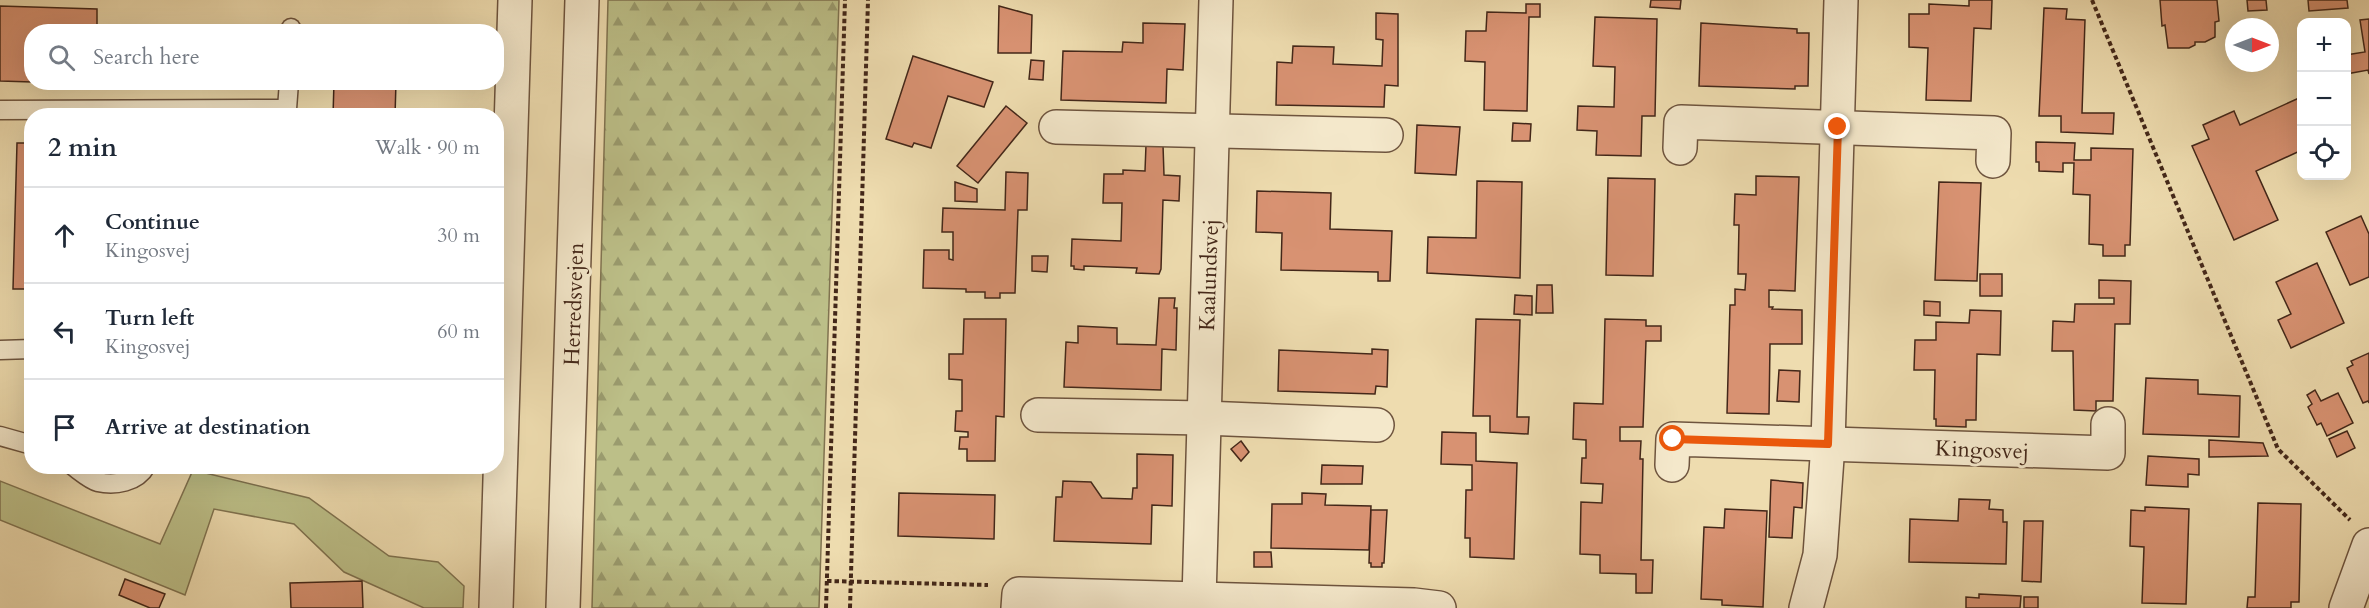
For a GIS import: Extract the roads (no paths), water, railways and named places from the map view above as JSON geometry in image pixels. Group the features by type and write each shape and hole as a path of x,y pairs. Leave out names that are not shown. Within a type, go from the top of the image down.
{"street":[{"path":"504,352 515,0"},
{"name":"Herredsvejen","path":"563,608 582,0"},
{"name":"Kaalundsvej","path":"1199,599 1216,0"},
{"path":"1806,608 1820,555 1828,444 1841,0"},
{"path":"1680,148 1681,122 1994,133 1992,161"},
{"path":"1056,127 1386,135"},
{"path":"1038,415 1204,418 1377,425"},
{"name":"Kingosvej","path":"1672,465 1673,439 2108,453 2108,424"},
{"path":"496,608 500,474"},
{"path":"2346,608 2361,534"},
{"path":"1019,601 1199,599 1414,605 1439,608"}],"lane":[{"path":"288,108 289,90"},
{"path":"0,110 24,110"},
{"path":"0,350 24,349"},
{"path":"0,436 24,443"},
{"path":"85,474 97,482 127,483 139,474"}]}
